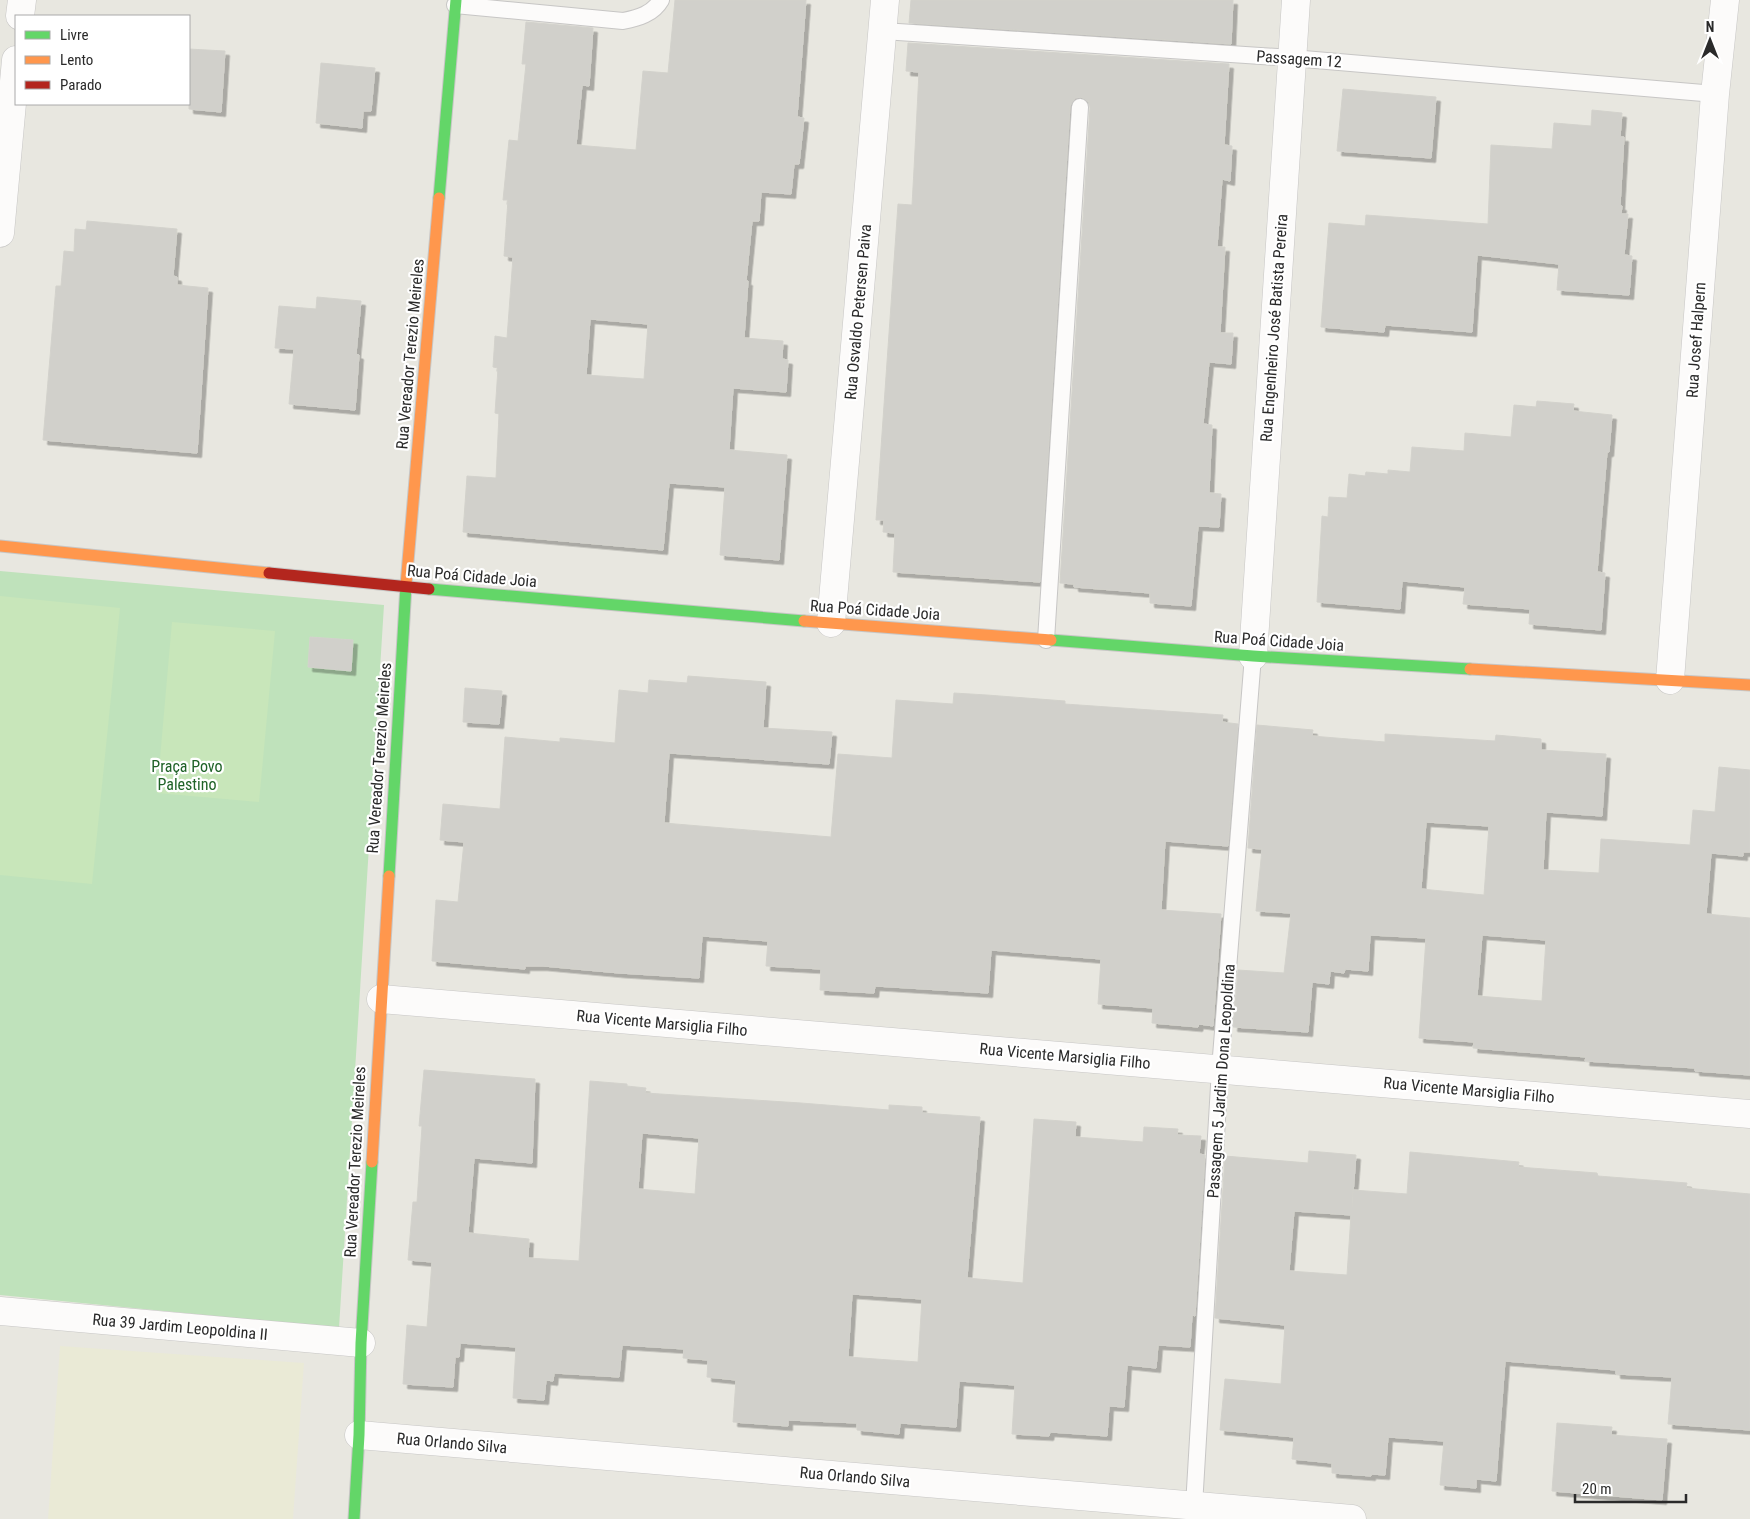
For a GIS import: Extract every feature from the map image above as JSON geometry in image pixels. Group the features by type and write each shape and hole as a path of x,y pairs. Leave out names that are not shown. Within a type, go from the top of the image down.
{"street":[{"path":"20,15 22,0"},
{"name":"Rua Osvaldo Petersen Paiva","path":"831,623 885,0"},
{"name":"Rua Engenheiro José Batista Pereira","path":"1253,656 1296,0"},
{"name":"Rua Josef Halpern","path":"1670,680 1715,94 1725,0"},
{"name":"Rua Vereador Terezio Meireles","path":"354,1519 359,1435 361,1343 406,587 455,3"},
{"path":"0,233 15,71"},
{"name":"Rua Poá Cidade Joia","path":"0,546 406,587 831,623 1253,656 1750,685"},
{"name":"Rua Vicente Marsiglia Filho","path":"381,999 1750,1114"},
{"name":"Rua 39 Jardim Leopoldina II","path":"0,1311 361,1343"},
{"name":"Rua Orlando Silva","path":"359,1435 1352,1519"}],"lane":[{"path":"455,3 623,21 649,13 661,0"},
{"name":"Passagem 12","path":"883,31 1292,58 1715,94"},
{"path":"1046,640 1080,107"},
{"name":"Passagem 5 Jardim Dona Leopoldina","path":"1194,1506 1220,1069 1253,656"}],"shaded area":[{"path":"60,1346 304,1363 293,1519 48,1519"}],"green space":[{"name":"Praça Povo Palestino","path":"0,571 384,605 339,1328 0,1295"},
{"path":"0,596 120,608 92,884 0,875"},
{"path":"172,622 275,631 259,802 157,793"}],"building":[{"path":"675,0 806,0 797,117 804,118 799,164 794,164 791,194 761,192 759,221 752,221 746,281 748,281 744,338 783,341 782,359 788,360 786,392 733,388 729,450 787,455 779,560 720,555 725,487 669,483 663,550 463,532 467,476 496,478 499,414 495,413 498,368 493,367 495,336 507,338 513,257 504,256 508,200 503,200 509,140 518,141 526,64 522,64 526,22 593,28 589,86 582,85 576,145 636,150 643,71 668,73","holes":["590,319 648,324 644,379 586,375"]},
{"path":"911,0 1233,0 1231,44 909,23"},
{"path":"908,43 1229,64 1224,145 1232,146 1230,181 1222,179 1217,247 1225,247 1220,333 1233,333 1231,364 1209,362 1203,424 1212,425 1209,493 1221,494 1219,527 1198,526 1191,606 1150,603 1150,593 1074,587 1074,584 1060,583 1090,108 1089,102 1081,97 1075,98 1070,106 1040,582 893,572 895,533 883,532 884,520 876,520 898,204 912,205 919,72 906,71"},
{"path":"190,49 225,51 221,112 189,109"},
{"path":"321,63 375,68 371,111 363,111 362,128 316,123"},
{"path":"1343,89 1436,97 1431,158 1337,151"},
{"path":"1592,110 1622,113 1620,137 1624,137 1620,206 1622,206 1621,214 1628,214 1624,255 1632,256 1629,295 1557,290 1559,264 1477,255 1472,332 1385,325 1384,332 1321,327 1329,223 1365,226 1366,215 1488,224 1491,145 1552,149 1554,123 1591,126"},
{"path":"87,221 177,229 173,276 177,277 177,285 208,288 197,453 43,440 56,286 61,286 64,251 74,252 75,229 86,230"},
{"path":"317,297 361,301 356,354 359,355 355,410 289,404 294,349 275,348 279,306 316,309"},
{"path":"1537,401 1574,404 1573,411 1612,415 1597,572 1605,573 1601,630 1529,624 1530,609 1463,604 1465,587 1402,581 1400,609 1317,602 1322,516 1328,517 1329,497 1347,498 1349,474 1365,476 1366,472 1388,474 1388,470 1410,472 1412,447 1464,451 1465,433 1511,437 1514,405 1536,407"},
{"path":"310,637 353,640 351,671 308,667"},
{"path":"688,676 766,682 763,728 832,732 829,764 669,753 664,823 831,837 838,754 892,758 896,700 953,704 954,693 987,695 1065,701 1065,704 1223,715 1222,722 1238,724 1228,846 1165,841 1161,910 1221,914 1213,1026 1199,1024 1198,1027 1152,1023 1153,1008 1098,1004 1101,959 991,950 988,993 875,986 874,993 820,990 821,969 766,966 768,941 702,936 699,978 543,966 525,966 525,969 432,961 436,900 458,902 464,842 440,840 443,804 500,809 505,737 560,742 560,738 615,743 619,690 648,693 649,680 687,683"},
{"path":"465,688 502,691 499,724 463,722"},
{"path":"1257,725 1313,730 1312,736 1385,742 1385,734 1495,741 1496,735 1541,739 1541,750 1606,754 1602,816 1546,812 1543,870 1599,873 1601,839 1690,845 1693,810 1715,812 1719,767 1750,770 1750,852 1743,852 1743,856 1711,853 1706,914 1750,918 1750,1075 1695,1071 1695,1068 1585,1061 1586,1057 1473,1048 1474,1042 1419,1038 1426,938 1370,935 1368,971 1345,969 1344,973 1330,971 1329,984 1312,982 1308,1032 1233,1027 1238,970 1284,973 1291,913 1256,911 1262,849 1248,848","holes":["1426,822 1489,826 1484,895 1421,889","1482,935 1546,940 1542,1001 1477,996"]},
{"path":"424,1070 535,1079 532,1163 474,1158 468,1233 529,1239 528,1258 579,1261 590,1081 627,1084 627,1086 646,1088 645,1093 889,1110 889,1105 922,1107 922,1113 980,1117 967,1278 1023,1283 1034,1119 1076,1122 1075,1137 1143,1142 1144,1127 1178,1129 1177,1135 1201,1136 1199,1154 1205,1155 1195,1316 1192,1315 1190,1347 1158,1345 1156,1368 1127,1365 1124,1407 1109,1406 1107,1436 1050,1432 1049,1436 1012,1434 1015,1385 959,1381 956,1427 900,1423 899,1434 857,1430 857,1423 788,1420 788,1426 733,1422 736,1380 707,1377 708,1360 683,1358 684,1349 622,1345 619,1377 554,1373 553,1381 546,1380 544,1400 513,1398 516,1347 460,1343 459,1357 455,1357 453,1387 403,1384 407,1325 427,1327 432,1262 408,1260 413,1202 417,1202 422,1126 419,1126","holes":["642,1133 699,1138 695,1194 638,1189","852,1294 922,1299 918,1362 848,1357"]},
{"path":"1309,1151 1356,1155 1353,1190 1407,1194 1410,1152 1519,1162 1518,1167 1687,1183 1686,1188 1750,1194 1750,1430 1668,1424 1672,1377 1616,1374 1616,1370 1505,1361 1496,1481 1476,1479 1476,1488 1440,1485 1444,1441 1388,1437 1385,1475 1371,1474 1371,1476 1332,1473 1332,1463 1292,1459 1294,1437 1220,1430 1225,1379 1281,1384 1285,1325 1215,1318 1225,1156 1308,1163","holes":["1294,1211 1351,1215 1347,1275 1289,1271"]},
{"path":"1557,1423 1612,1427 1611,1435 1667,1439 1662,1500 1552,1491"}],"traffic: fast":[{"path":"439,198 456,0"},
{"path":"389,876 406,585"},
{"path":"429,589 804,621"},
{"path":"1051,640 1253,656 1470,669"},
{"path":"354,1519 359,1435 361,1343 372,1162"}],"traffic: slow":[{"path":"406,585 439,198"},
{"path":"0,546 269,573"},
{"path":"804,621 1051,640"},
{"path":"1470,669 1750,685"},
{"path":"372,1162 389,876"}],"traffic: jam":[{"path":"269,573 429,589"}]}
